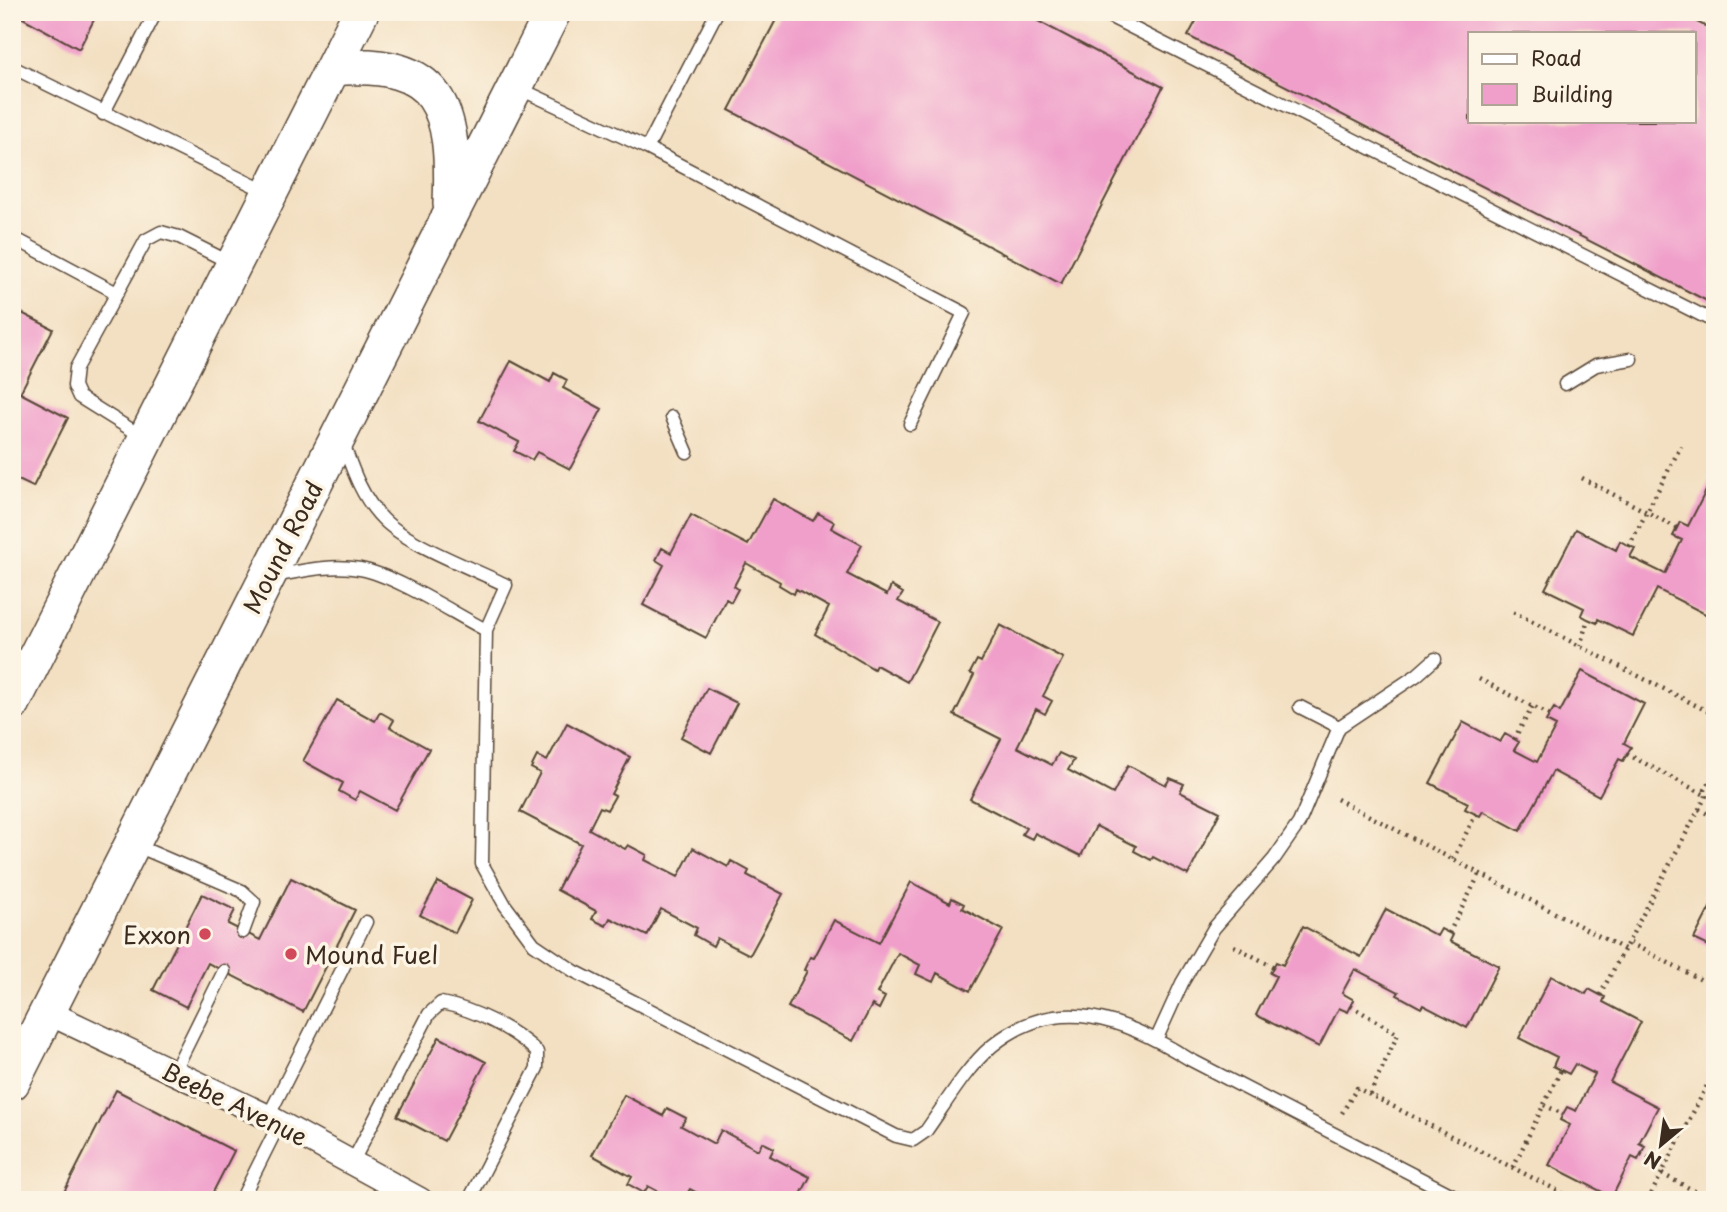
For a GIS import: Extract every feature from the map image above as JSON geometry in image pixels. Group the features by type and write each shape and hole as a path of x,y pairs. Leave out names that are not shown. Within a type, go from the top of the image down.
{"main road":[{"path":"12,704 361,12"},
{"name":"Mound Road","path":"12,1082 553,12"},
{"path":"333,68 362,65 408,74 438,99 446,118 453,161 450,214"}],"street":[{"name":"Beebe Avenue","path":"47,1012 274,1121 420,1200"}],"lane":[{"path":"103,114 156,12"},
{"path":"647,148 717,12"},
{"path":"1101,12 1715,322"},
{"path":"12,67 103,114 270,193"},
{"path":"516,87 647,148 964,313 910,424"},
{"path":"146,439 79,397 74,386 76,368 146,240 161,232 179,237 234,265"},
{"path":"12,237 117,293"},
{"path":"1564,384 1596,365 1631,359"},
{"path":"672,417 687,452"},
{"path":"340,433 357,482 384,520 403,534 506,585 486,630 482,864 505,905 534,943 574,971 896,1136 913,1140 926,1131 990,1047 1019,1026 1053,1015 1086,1015 1157,1038 1189,1059 1462,1200"},
{"path":"267,578 316,568 361,569 380,575 486,630"},
{"path":"1157,1038 1182,983 1214,928 1274,859 1299,823 1339,727 1361,715 1435,659"},
{"path":"1300,707 1339,727"},
{"path":"133,844 242,891 254,902 243,932"},
{"path":"241,1200 274,1121 366,922"},
{"path":"174,1072 224,971"},
{"path":"352,1163 429,1014 441,1003 458,1006 525,1040 537,1052 537,1068 469,1200"},
{"path":"12,1192 23,1200"}],"path":[{"path":"1629,545 1681,446"},
{"path":"1581,478 1677,528"},
{"path":"1513,612 1715,715"},
{"path":"1580,646 1588,619"},
{"path":"1479,679 1550,715"},
{"path":"1514,739 1533,706"},
{"path":"1627,754 1706,796"},
{"path":"1600,995 1630,943 1706,796 1705,790 1715,773"},
{"path":"1337,799 1626,950"},
{"path":"1699,809 1715,817"},
{"path":"1453,859 1476,814"},
{"path":"1449,933 1480,873"},
{"path":"1630,943 1715,987"},
{"path":"1234,946 1273,967"},
{"path":"1351,1006 1398,1034 1370,1094"},
{"path":"1513,1167 1561,1070"},
{"path":"1648,1200 1714,1073"},
{"path":"1331,1132 1357,1088 1576,1200"},
{"path":"1544,1105 1563,1114"},
{"path":"1641,1154 1665,1166"},
{"path":"1662,1174 1712,1200"}],"building":[{"path":"12,12 98,12 79,49"},
{"path":"780,12 1021,12 1163,87 1061,284 729,110"},
{"path":"1201,12 1677,12 1715,31 1715,305 1188,36"},
{"path":"12,308 53,329 20,393 68,418 33,487 12,477"},
{"path":"511,361 550,382 554,373 567,380 563,388 602,409 570,469 537,452 532,460 514,451 519,442 479,421"},
{"path":"1712,479 1715,619 1657,589 1633,636 1598,619 1597,623 1588,619 1581,615 1584,608 1545,589 1576,529 1616,550 1620,541 1635,548 1630,557 1665,574 1682,540 1673,536 1680,522 1688,526"},
{"path":"773,499 813,521 818,513 834,522 831,528 862,545 847,574 887,595 891,586 903,593 898,601 938,622 907,682 876,665 874,669 815,634 829,607 796,589 794,594 779,585 780,582 746,563 734,586 738,589 731,602 726,599 706,638 643,605 664,565 656,560 662,548 671,553 691,515 748,545"},
{"path":"1000,625 1063,658 1043,696 1052,701 1045,714 1036,709 1017,747 1052,765 1059,753 1074,760 1068,770 1113,794 1128,765 1166,785 1170,778 1184,784 1180,792 1220,812 1188,875 1153,857 1151,860 1134,851 1136,846 1096,826 1081,856 1035,833 1032,839 1022,834 1026,828 970,799 1001,739 954,715 974,675 970,673 977,660 981,662"},
{"path":"1582,671 1644,704 1624,743 1631,747 1623,761 1619,759 1599,796 1553,771 1520,831 1483,811 1480,816 1465,809 1468,803 1430,783 1463,722 1500,742 1505,734 1519,742 1514,750 1537,762 1556,726 1546,721 1554,708 1560,712"},
{"path":"707,688 737,703 711,753 681,737"},
{"path":"337,700 375,721 380,712 394,720 390,727 429,749 395,810 360,791 355,800 339,791 343,783 303,761"},
{"path":"567,723 630,757 611,794 615,796 607,810 600,807 589,829 625,849 628,845 647,855 645,860 678,877 693,848 728,867 731,861 749,871 747,875 783,894 750,955 717,938 713,946 694,935 697,928 661,909 647,936 610,918 606,926 592,919 596,911 557,890 581,844 520,812 540,773 531,768 537,756 547,761"},
{"path":"291,878 355,910 303,1012 208,963 186,1007 153,990 202,894 235,910 228,924 260,940"},
{"path":"438,882 472,900 455,933 420,915"},
{"path":"911,882 950,903 952,898 964,904 962,908 1003,930 970,991 937,973 933,982 916,974 920,965 898,953 877,993 885,997 879,1009 872,1005 853,1041 788,1007 807,971 804,970 810,957 814,958 834,920 879,943"},
{"path":"1715,898 1715,949 1694,939"},
{"path":"1386,909 1437,936 1441,929 1453,935 1450,941 1499,966 1467,1028 1423,1005 1421,1008 1397,995 1399,992 1355,969 1342,993 1354,1000 1348,1012 1339,1008 1319,1047 1256,1015 1276,976 1270,973 1276,962 1283,965 1303,926 1361,957"},
{"path":"1551,976 1586,994 1589,989 1605,997 1603,1002 1641,1022 1610,1082 1658,1107 1639,1143 1645,1146 1638,1160 1632,1157 1612,1197 1549,1165 1570,1125 1560,1120 1563,1114 1567,1107 1576,1111 1595,1074 1575,1064 1569,1074 1553,1066 1557,1057 1519,1038"},
{"path":"439,1037 486,1062 444,1141 397,1116"},
{"path":"116,1090 234,1151 209,1200 60,1200"},
{"path":"624,1095 663,1116 667,1108 686,1118 681,1126 714,1144 721,1130 758,1150 762,1142 774,1148 770,1156 810,1177 798,1200 710,1200 690,1189 683,1200 674,1200 648,1186 644,1193 628,1184 632,1177 592,1155"}],"place":[{"name":"Exxon","path":"205,934"},
{"name":"Mound Fuel","path":"291,954"}]}
